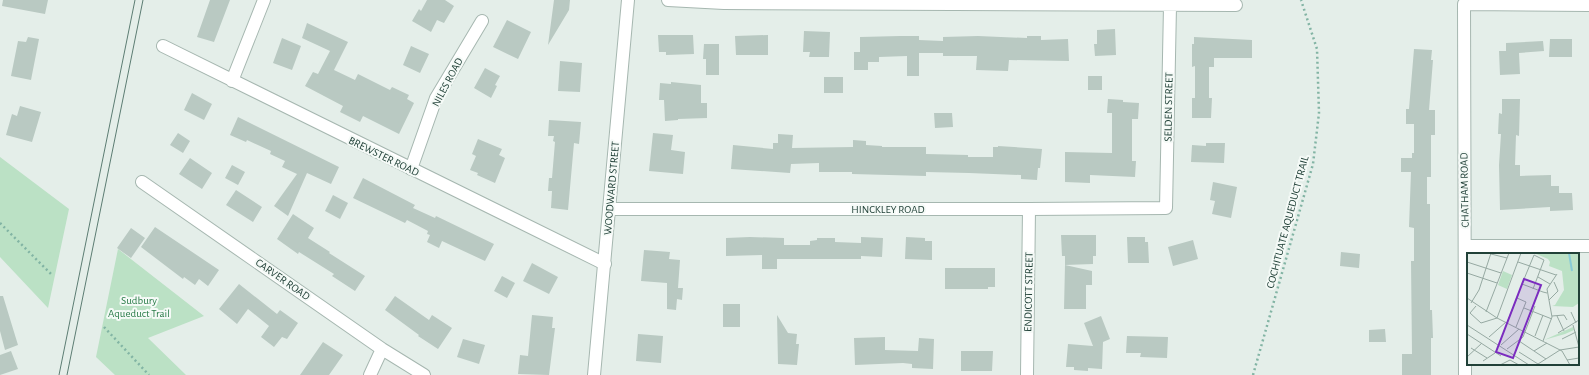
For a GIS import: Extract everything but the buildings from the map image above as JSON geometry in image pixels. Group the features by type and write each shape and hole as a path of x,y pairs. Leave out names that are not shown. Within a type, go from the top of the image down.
{"street":[{"path":"232,81 264,0"},
{"name":"WOODWARD STREET","path":"594,375 628,0"},
{"path":"668,0 724,3 1170,6 1236,5"},
{"name":"CHATHAM ROAD","path":"1465,375 1463,109 1464,4 1589,5"},
{"name":"SELDEN STREET","path":"1166,208 1170,6"},
{"name":"NILES ROAD","path":"411,169 436,98 482,21"},
{"name":"BREWSTER ROAD","path":"163,46 604,264"},
{"name":"CARVER ROAD","path":"142,182 382,349 424,375"},
{"name":"HINCKLEY ROAD","path":"609,209 1166,208"},
{"name":"ENDICOTT STREET","path":"1027,375 1029,209"},
{"path":"1465,246 1589,246"},
{"path":"370,375 382,349"}],"path":[{"name":"COCHITUATE AQUEDUCT TRAIL","path":"1253,375 1313,164 1319,113 1317,49 1302,0"},
{"path":"0,223 51,274"},
{"path":"104,327 149,375"}],"green space":[{"path":"0,157 69,209 48,308 0,257"},
{"name":"Sudbury Aqueduct Trail","path":"118,249 204,316 148,338 186,375 115,375 96,357"}],"tram line":[{"path":"59,375 135,0"},
{"path":"67,375 143,0"}]}
